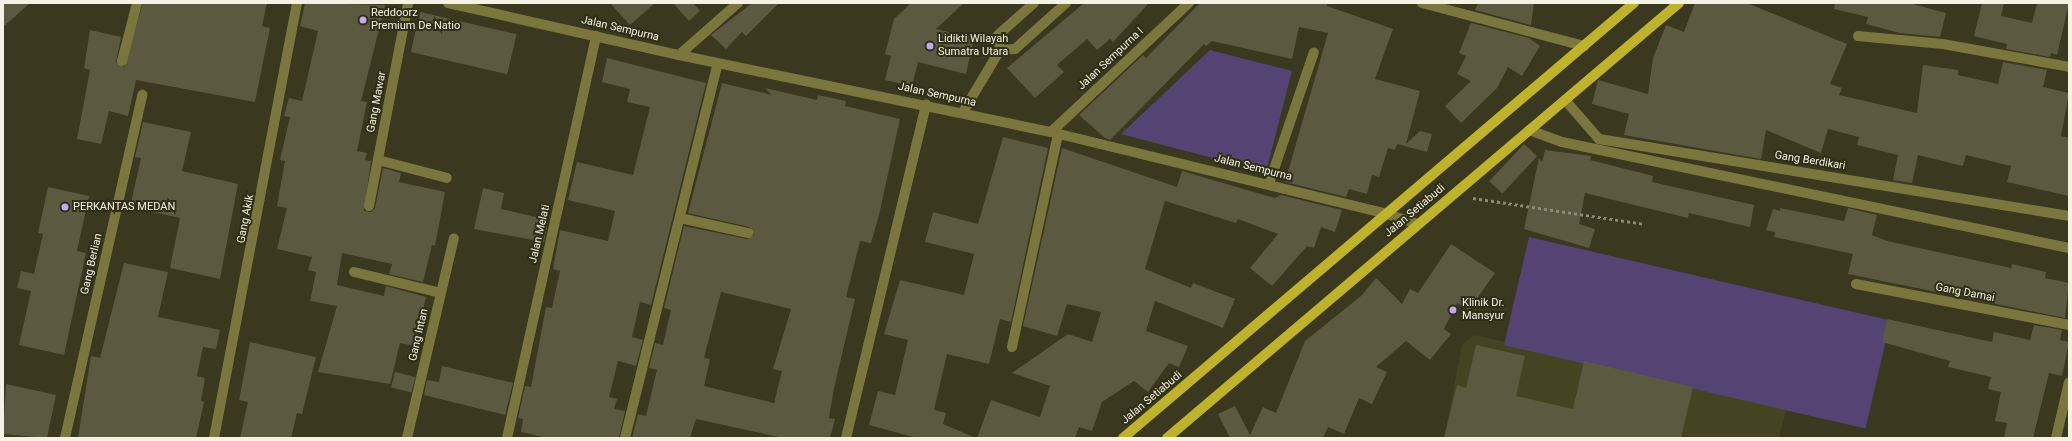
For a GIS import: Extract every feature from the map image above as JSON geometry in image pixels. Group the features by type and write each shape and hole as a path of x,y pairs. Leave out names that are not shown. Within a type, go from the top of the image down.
{"main road":[{"name":"Jalan Setiabudi","path":"1123,438 1634,3"},
{"name":"Jalan Setiabudi","path":"1167,438 1679,3"}],"street":[{"path":"122,61 137,3"},
{"name":"Gang Akik","path":"214,438 297,3"},
{"name":"Gang Mawar","path":"369,206 408,3"},
{"name":"Jalan Sempurna","path":"448,3 679,55 963,112 1269,184 1387,214 1418,224"},
{"path":"485,11 492,3"},
{"path":"679,55 738,3"},
{"path":"963,112 1000,50 998,35 1034,3"},
{"path":"1000,50 1015,49 1066,3"},
{"name":"Jalan Sempurna I","path":"1054,133 1189,3"},
{"path":"1422,3 1584,46"},
{"name":"Jalan Melati","path":"507,438 596,36"},
{"path":"1858,36 1943,44 2069,67"},
{"path":"1269,184 1314,52"},
{"path":"625,438 718,63"},
{"name":"Gang Berlian","path":"65,438 142,95"},
{"name":"Gang Berdikari","path":"1565,100 1599,139 2069,216"},
{"path":"846,438 926,104"},
{"path":"1529,130 1562,142 2069,248"},
{"path":"1012,347 1054,133"},
{"path":"378,160 447,178"},
{"path":"680,218 748,233"},
{"name":"Gang Intan","path":"407,438 454,238"},
{"path":"354,272 441,293"},
{"name":"Gang Damai","path":"1856,284 2069,326"},
{"path":"2056,438 2069,382"}],"path":[{"path":"1454,194 1644,224"}],"shaded area":[{"path":"1210,50 1292,71 1266,172 1121,134"},
{"path":"1529,237 1890,320 1866,429 1504,345"},
{"path":"1474,335 1788,403 1779,438 1444,438 1462,345"}],"building":[{"path":"3,3 30,3 3,27"},
{"path":"143,3 267,3 262,26 270,28 255,102 136,80 128,116 109,111 101,144 77,139 90,70 84,68 90,30 121,37 116,62 124,67"},
{"path":"305,3 385,5 361,101 367,102 357,151 367,153 365,160 371,161 364,211 371,212 375,208 383,168 401,173 399,182 445,192 435,246 432,245 423,282 389,274 392,264 342,253 337,285 384,296 386,286 426,297 415,346 400,343 390,384 318,372 337,306 310,301 316,272 308,270 312,257 277,249 287,208 277,206 285,161 280,160 290,117 284,116 289,98 302,101 318,31 300,26"},
{"path":"610,3 655,3 630,25"},
{"path":"673,3 693,3 700,11 689,21"},
{"path":"752,3 779,3 746,36 742,32 726,49 711,35"},
{"name":"Lidikti Wilayah Sumatra Utara","path":"911,3 964,3 936,29 974,38 966,74 918,62 912,86 885,80 891,56 885,54 894,19"},
{"path":"1084,3 1149,3 1113,42 1110,39 1097,50 1087,39 1057,65 1064,72 1035,98 1007,68"},
{"path":"1200,3 1328,3 1327,6 1393,29 1375,79 1420,91 1406,144 1420,131 1432,134 1427,152 1397,144 1395,150 1388,148 1379,177 1372,175 1367,194 1349,189 1346,197 1285,182 1328,33 1299,27 1292,59 1212,41 1206,46 1204,44 1110,140 1105,138 1079,115 1143,55 1146,58"},
{"path":"1478,3 1534,3 1531,25 1475,10"},
{"path":"1695,3 1747,3 1847,44 1830,84 1842,88 1839,95 1917,113 1923,65 1958,70 1958,75 1998,84 2003,62 2047,70 2043,87 2069,93 2061,136 2069,138 2069,196 2007,182 2011,166 1966,155 1963,166 1918,155 1912,183 1893,180 1898,155 1857,145 1859,137 1828,129 1821,153 1766,130 1761,159 1624,135 1629,114 1592,104 1598,80 1648,94 1653,58 1666,25 1684,32"},
{"path":"1835,3 1909,3 1946,13 1940,37 1900,33 1866,24 1868,17 1834,9"},
{"path":"1982,3 2004,3 2001,16 2032,23 2037,3 2069,3 2057,55 2051,53 2050,57 2006,49 2007,44 1974,36"},
{"path":"420,12 516,34 507,74 411,52"},
{"path":"1471,23 1529,38 1540,46 1522,76 1508,67 1497,88 1461,123 1445,106 1471,81 1457,74 1466,56 1459,53"},
{"path":"607,58 706,83 651,305 640,302 632,337 643,340 636,366 618,361 609,397 617,399 614,409 625,411 619,438 547,438 521,432 523,419 518,418 525,386 531,387 546,307 552,308 560,271 553,269 560,230 608,241 615,211 568,200 577,162 633,175 650,107 627,102 630,89 602,82"},
{"path":"722,83 772,95 765,88 817,100 818,95 846,101 845,106 900,119 879,215 871,243 860,241 846,297 855,299 834,388 829,418 835,419 830,438 783,438 696,419 690,438 632,438 638,414 646,416 657,370 649,368 655,343 663,345 671,310 664,308 684,226 747,239 754,235 749,227 688,213","holes":["721,292 791,309 773,369 782,371 774,403 704,386 710,359 704,358"]},
{"path":"143,122 191,132 182,171 238,184 220,279 170,268 180,218 130,207 141,158 135,157"},
{"path":"1003,137 1048,148 1011,322 1000,319 989,364 947,354 934,410 946,413 943,424 976,438 917,438 869,425 878,391 895,395 908,340 884,334 900,280 964,295 974,254 925,242 933,212 978,224"},
{"path":"1524,144 1537,156 1502,194 1489,181"},
{"path":"1062,148 1177,187 1182,171 1275,198 1281,195 1342,210 1335,232 1321,227 1314,248 1307,246 1272,286 1250,268 1278,234 1238,219 1236,223 1165,201 1145,269 1191,288 1193,283 1235,299 1223,328 1155,301 1146,331 1188,346 1179,367 1169,363 1148,392 1134,381 1102,402 1092,431 1079,427 1075,438 977,438 991,400 1040,417 1050,386 1012,373 1068,334 1092,342 1101,312 1067,304 1057,336 1023,326"},
{"path":"1545,150 1591,156 1590,160 1653,176 1652,182 1754,205 1750,227 1689,213 1688,218 1585,193 1579,224 1595,229 1589,248 1524,229 1539,158 1542,162"},
{"path":"48,187 89,196 77,251 86,253 64,355 19,345 31,291 17,288 21,271 34,274 43,234 38,233"},
{"path":"483,188 504,193 501,209 540,218 538,225 547,227 544,242 474,229"},
{"path":"1780,208 1844,221 1848,208 1877,215 1872,235 1887,241 2011,268 2012,264 2046,272 2045,278 2069,283 2065,318 1848,274 1853,254 1774,237 1775,232 1766,230 1773,209 1780,211"},
{"path":"1451,244 1495,273 1469,310 1457,303 1444,329 1451,334 1430,360 1406,341 1376,367 1387,372 1372,404 1359,398 1344,434 1328,427 1323,438 1230,438 1218,414 1235,406 1250,435 1263,407 1276,413 1305,341 1361,296 1376,278 1402,304 1410,289 1418,293"},
{"path":"124,263 168,272 158,317 220,330 216,349 203,347 197,376 205,378 201,401 204,402 196,438 78,438 91,356 100,358"},
{"path":"1887,319 1992,342 1994,332 2030,340 2034,325 2062,330 2060,340 2069,342 2062,376 2049,373 2033,438 2004,438 2007,423 1995,421 2001,392 1988,389 1991,377 1948,367 1950,361 1882,342"},
{"path":"250,342 316,357 302,414 297,413 291,438 240,438 248,402 239,400"},
{"path":"1476,345 1525,356 1516,396 1573,409 1584,361 1693,387 1681,438 1444,438 1457,385 1466,388"},
{"path":"442,366 513,383 505,415 424,395 427,380 439,382"},
{"path":"395,372 415,377 412,393 391,388"},
{"path":"6,384 56,395 47,438 3,434"}],"place":[{"name":"Reddoorz Premium De Natio","path":"363,20"},
{"name":"Lidikti Wilayah Sumatra Utara","path":"930,46"},
{"name":"PERKANTAS MEDAN","path":"65,207"},
{"name":"Klinik Dr. Mansyur","path":"1453,310"}]}
